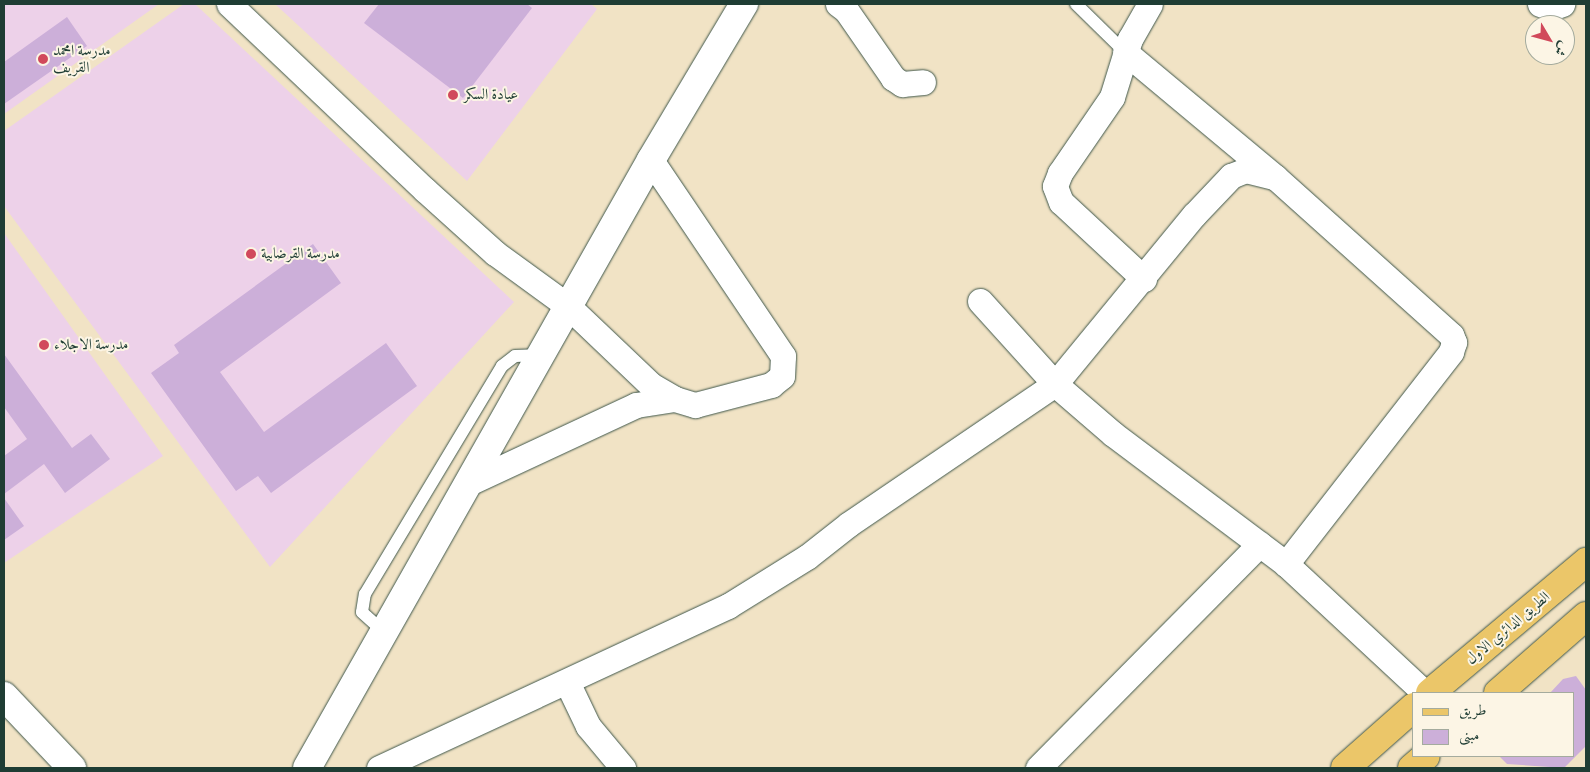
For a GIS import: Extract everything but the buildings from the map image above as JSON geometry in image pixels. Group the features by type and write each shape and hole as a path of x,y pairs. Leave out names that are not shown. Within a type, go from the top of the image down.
{"main road":[{"name":"الطريق الدائري الاول","path":"1431,692 1586,562"},
{"path":"1499,692 1586,616"},
{"path":"1345,768 1412,709"},
{"path":"1412,768 1425,757"}],"street":[{"path":"229,4 495,253 569,307 651,385 675,400 695,405 771,384 782,376 783,356 651,160"},
{"path":"307,768 472,482 651,160 744,4"},
{"path":"838,4 846,10 894,78 902,84 922,82"},
{"path":"1144,279 1061,202 1055,186 1060,173 1112,97 1125,52 1150,4"},
{"path":"1540,4 1551,8 1562,4"},
{"path":"1125,52 1275,177 1452,335 1454,342 1450,352 1286,564"},
{"path":"379,768 728,606 807,557 849,524 1055,384 1144,279 1194,215 1231,176 1246,170 1275,177"},
{"path":"980,301 1055,384 1114,434 1286,564 1424,692"},
{"path":"472,482 628,408 675,400"},
{"path":"1038,768 1260,544"},
{"path":"567,682 588,726 623,768"},
{"path":"4,696 64,766"}],"lane":[{"path":"1076,4 1125,52"},
{"path":"385,633 362,612 365,594 502,366 514,356 542,355"}],"shaded area":[{"name":"مدرسة امحمد القريف","path":"4,4 159,4 4,114"},
{"name":"مدرسة القرضابية","path":"184,4 195,4 514,302 270,567 4,206 4,131"},
{"name":"عيادة السكر","path":"275,4 591,4 597,9 467,181"},
{"name":"مدرسة الاجلاء","path":"4,233 163,456 4,563"}],"place":[{"name":"مدرسة امحمد القريف","path":"43,59"},
{"name":"عيادة السكر","path":"453,95"},
{"name":"مدرسة القرضابية","path":"251,254"},
{"name":"مدرسة الاجلاء","path":"44,345"}]}
